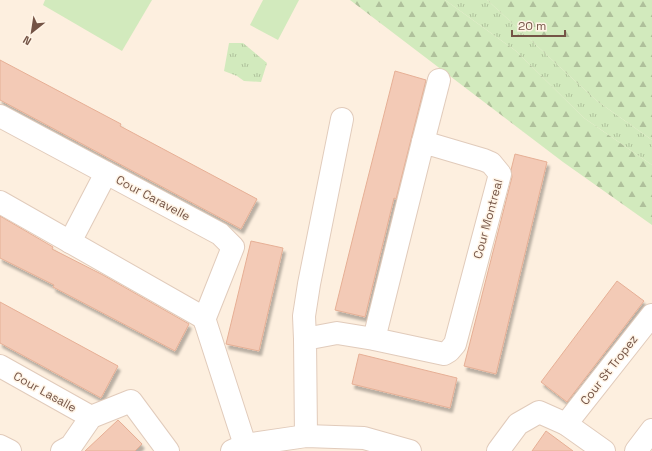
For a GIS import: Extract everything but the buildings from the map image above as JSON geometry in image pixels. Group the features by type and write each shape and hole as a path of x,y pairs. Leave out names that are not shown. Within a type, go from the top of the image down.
{"street":[{"path":"374,339 439,80"},
{"name":"Cour Caravelle","path":"0,116 220,234 234,247 204,320"},
{"path":"306,436 304,316 342,119"},
{"name":"Cour Montreal","path":"305,339 337,333 374,339 444,354 455,344 500,174 491,163 484,160 424,142"},
{"path":"70,242 106,173"},
{"path":"0,202 204,318 238,448 306,436 364,438 410,451"},
{"name":"Cour St Tropez","path":"566,424 652,315"},
{"name":"Cour Lasalle","path":"0,366 91,418"},
{"name":"Cour Lasalle","path":"62,451 71,446 91,418 131,401 168,451"},
{"path":"498,451 518,424 539,412 566,424 604,451"},
{"path":"636,451 652,430"},
{"path":"0,446 10,451"}],"green space":[{"path":"45,0 152,0 122,51 43,5"},
{"path":"263,0 299,0 278,40 250,25"},
{"path":"350,0 445,0 516,51 584,118 652,165 652,225 563,162"},
{"path":"445,0 487,0 597,101 652,140 652,165 584,118 516,51"},
{"path":"487,0 652,0 652,140 597,101"},
{"path":"229,43 243,43 267,63 261,82 244,81 237,76 224,71"}]}
